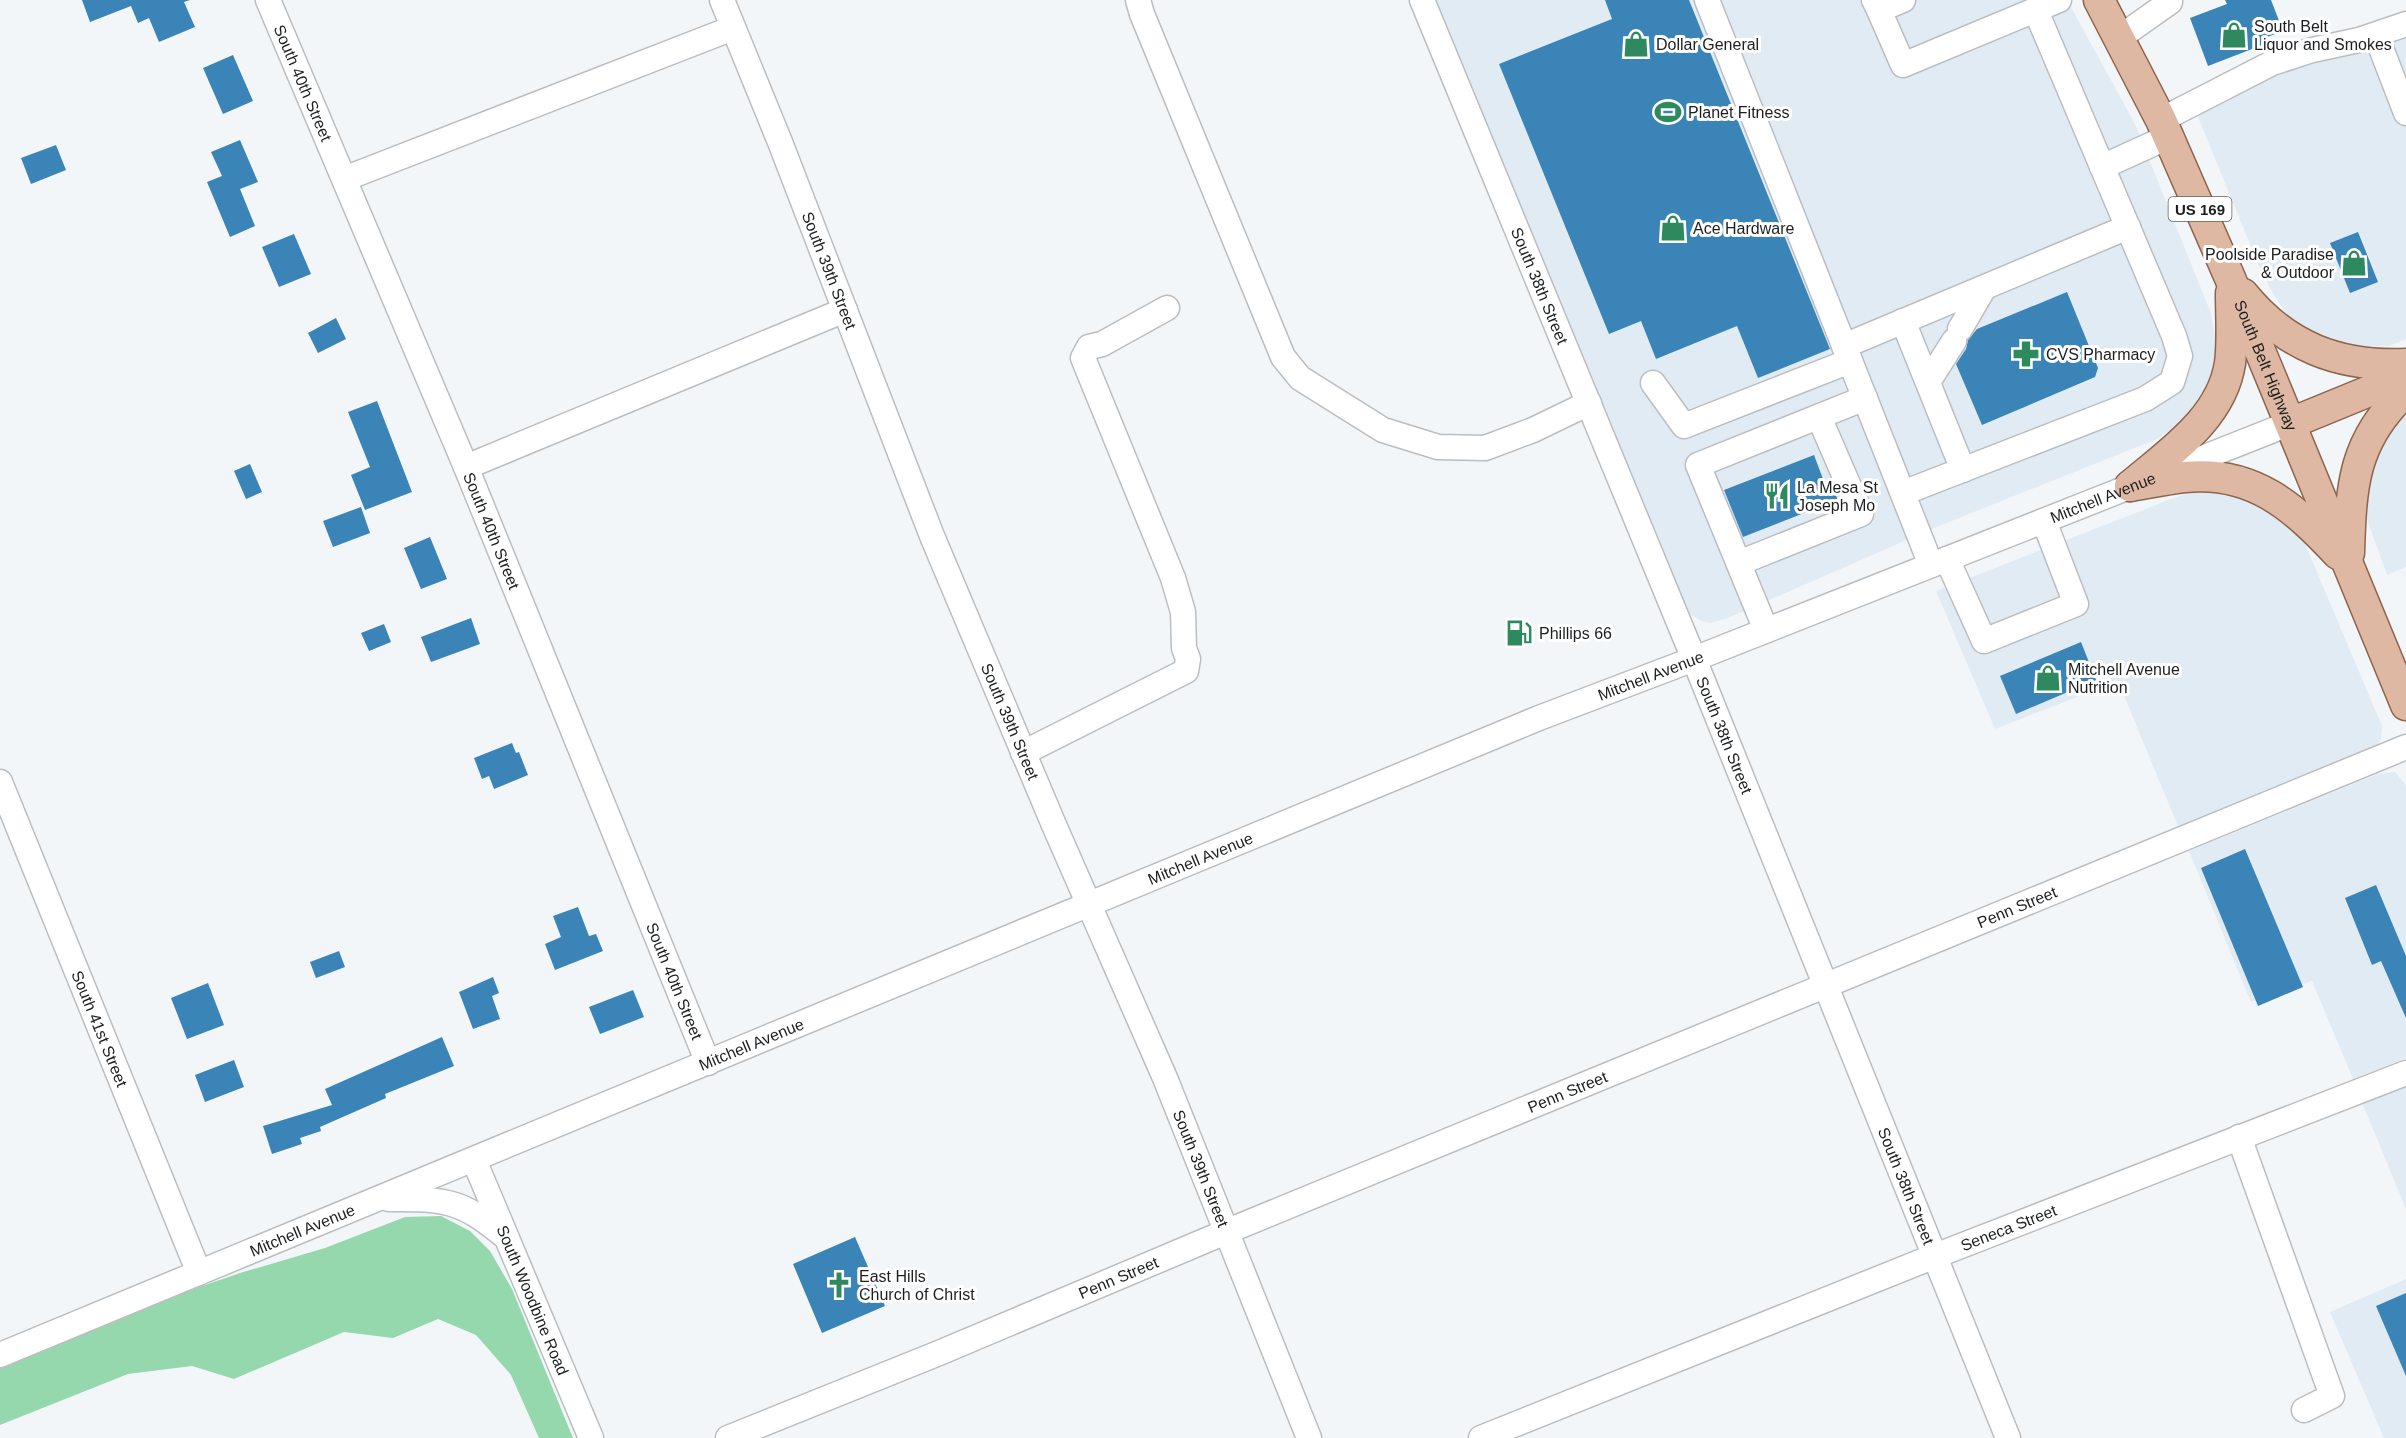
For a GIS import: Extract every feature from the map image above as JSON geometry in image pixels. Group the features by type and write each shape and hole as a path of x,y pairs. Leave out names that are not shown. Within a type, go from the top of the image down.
{"main road":[{"name":"South Belt Highway","path":"2099,0 2165,129 2230,278 2406,705"},
{"path":"2230,278 2278,330 2307,348 2339,360 2406,364"},
{"path":"2130,486 2196,429 2220,396 2230,363 2230,278"},
{"name":"Mitchell Avenue","path":"2291,423 2406,376"},
{"path":"2349,566 2350,508 2355,470 2366,443 2381,417 2406,391"},
{"path":"2130,486 2186,477 2223,478 2246,482 2268,493 2298,513 2349,566"}],"street":[{"name":"South 40th Street","path":"268,0 466,467 708,1063"},
{"name":"South 39th Street","path":"722,0 780,142 932,536 1023,753 1165,1077 1310,1438"},
{"path":"1138,0 1283,357 1300,378 1383,430 1437,447 1485,448 1533,430 1589,403"},
{"name":"South 38th Street","path":"1422,0 1694,659 2008,1438"},
{"path":"1707,0 1903,493 1984,641 2076,603 2044,520"},
{"path":"1903,0 1877,5 1903,65 2059,0"},
{"path":"2119,38 2171,1"},
{"path":"1903,493 2145,399 2172,382 2180,356 2174,336 2036,11"},
{"path":"2102,167 2272,63 2312,50 2376,35 2406,24"},
{"path":"344,179 733,28"},
{"path":"2376,35 2406,113"},
{"path":"1653,383 1684,426 1847,353 1903,321 2128,227"},
{"path":"1928,382 1984,288"},
{"path":"1023,753 1186,671 1188,659 1184,648 1183,612 1173,578 1083,358 1089,347 1102,344 1167,308"},
{"path":"466,467 844,310"},
{"path":"1903,321 1963,470"},
{"path":"1766,630 1698,465 1865,398"},
{"path":"1739,563 1861,514 1818,417"},
{"name":"Mitchell Avenue","path":"0,1355 1539,717 1694,659 2291,423"},
{"name":"Penn Street","path":"728,1438 2406,747"},
{"name":"South 41st Street","path":"0,782 199,1273"},
{"name":"Seneca Street","path":"1481,1438 1935,1256 2406,1073"},
{"path":"2239,1137 2332,1396 2304,1410"},
{"name":"South Woodbine Road","path":"474,1160 591,1438"},
{"path":"381,1198 430,1200 454,1204 475,1214 506,1237"}],"shaded area":[{"path":"1436,0 2067,0 2135,124 2210,311 2217,361 2211,385 2198,406 2178,425 2157,439 1934,528 1728,618 1711,623 1701,621 1689,613 1678,589"},
{"path":"2406,32 2406,339 2389,346 2338,347 2291,321 2274,295 2261,271 2198,117 2219,100 2292,68"},
{"path":"2406,409 2406,567 2387,575 2364,511 2378,439"},
{"path":"2212,489 2266,501 2303,539 2382,726 2381,740 2370,752 2180,831 2118,681 1995,729 1936,591 2179,496"},
{"path":"2395,772 2406,785 2406,1058 2353,1079 2312,981 2251,1002 2189,851 2378,774"},
{"path":"2406,1082 2406,1209 2361,1100"},
{"path":"2406,1279 2406,1438 2384,1438 2330,1312"}],"green space":[{"path":"441,1216 470,1231 490,1251 512,1289 573,1438 539,1438 511,1375 476,1335 438,1319 393,1338 344,1332 234,1379 192,1366 128,1374 0,1425 0,1368 179,1294 325,1248 405,1217"}],"building":[{"path":"82,0 190,0 184,2 195,27 159,42 149,18 138,23 131,6 90,22"},
{"path":"1605,0 1689,0 1830,349 1758,378 1737,326 1656,359 1641,321 1609,334 1499,64 1612,19"},
{"name":"South Belt Liquor and Smokes","path":"2225,0 2271,0 2283,31 2262,39 2265,44 2208,66 2190,18 2227,4"},
{"path":"233,55 253,101 223,114 203,68"},
{"path":"240,140 258,182 240,189 255,226 230,237 207,182 222,176 211,152"},
{"path":"56,145 66,170 31,184 21,158"},
{"name":"Poolside Paradise & Outdoor","path":"2358,232 2378,282 2350,293 2330,243"},
{"path":"294,234 311,274 279,287 262,247"},
{"name":"CVS Pharmacy","path":"2067,292 2098,368 2095,377 1982,425 1956,364 1966,349 1968,340 1977,329"},
{"path":"336,318 346,339 318,353 308,333"},
{"path":"377,401 412,492 365,510 351,475 370,467 348,412"},
{"name":"La Mesa St Joseph Mo","path":"1814,455 1826,487 1834,489 1837,498 1835,505 1826,509 1822,506 1743,537 1724,490"},
{"path":"250,464 262,492 246,499 234,471"},
{"path":"361,507 370,533 333,547 323,521"},
{"path":"430,537 447,579 421,589 404,548"},
{"path":"471,618 480,644 431,662 421,637"},
{"path":"384,624 391,642 369,651 361,633"},
{"name":"Mitchell Avenue Nutrition","path":"2081,642 2096,680 2016,714 2000,676"},
{"path":"512,743 516,753 519,752 528,775 494,789 489,776 482,779 474,758"},
{"path":"2245,849 2303,987 2258,1006 2201,868"},
{"path":"2376,885 2406,956 2406,1018 2381,961 2372,965 2345,898"},
{"path":"578,907 589,936 596,934 603,951 555,970 545,944 561,937 553,916"},
{"path":"339,951 345,967 316,978 310,962"},
{"path":"493,977 499,993 492,996 500,1019 473,1029 459,992"},
{"path":"208,983 224,1025 187,1039 171,998"},
{"path":"633,990 644,1017 600,1034 589,1007"},
{"path":"442,1037 454,1066 385,1094 386,1098 320,1127 321,1131 300,1138 302,1144 272,1154 263,1126 332,1105 325,1089"},
{"path":"234,1060 244,1087 205,1102 195,1075"},
{"name":"East Hills Church of Christ","path":"855,1237 885,1306 822,1333 793,1264"},
{"path":"2406,1293 2406,1376 2376,1306"}],"place":[{"name":"South Belt Liquor and Smokes","path":"2234,35"},
{"name":"Dollar General","path":"1636,44"},
{"name":"Planet Fitness","path":"1668,112"},
{"name":"Ace Hardware","path":"1673,228"},
{"name":"Poolside Paradise & Outdoor","path":"2354,263"},
{"name":"CVS Pharmacy","path":"2026,354"},
{"name":"La Mesa St Joseph Mo","path":"1777,496"},
{"name":"Phillips 66","path":"1519,633"},
{"name":"Mitchell Avenue Nutrition","path":"2048,678"},
{"name":"East Hills Church of Christ","path":"839,1285"}]}
